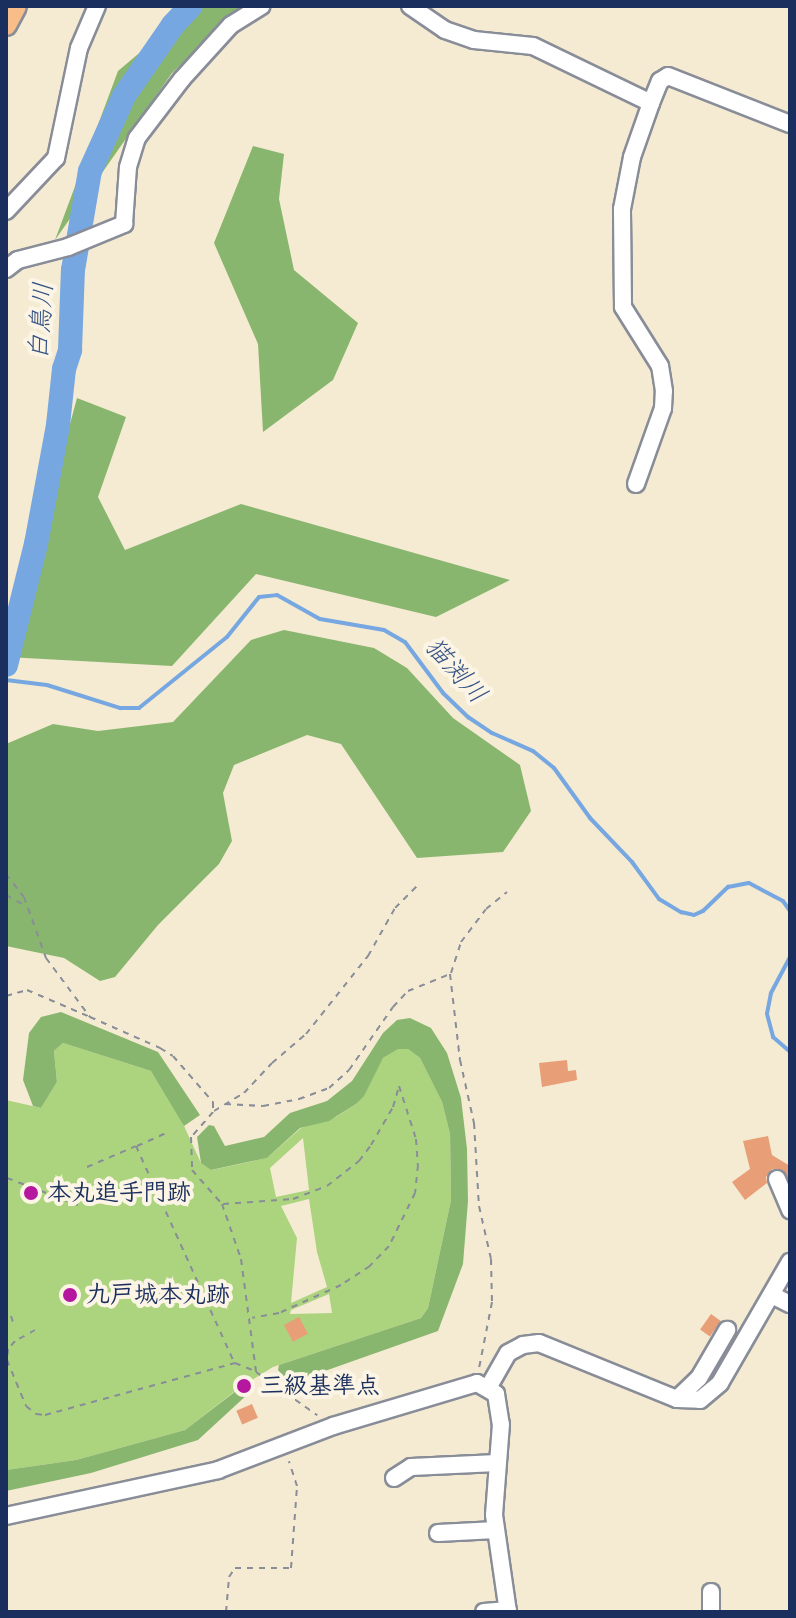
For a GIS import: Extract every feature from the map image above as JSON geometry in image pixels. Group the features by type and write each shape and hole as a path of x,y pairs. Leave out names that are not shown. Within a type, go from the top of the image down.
{"main road":[{"path":"6,25 16,6"}],"street":[{"path":"6,211 56,158 79,48 97,6"},
{"path":"6,269 18,260 68,247 124,224 128,167 137,138 182,79 231,25 261,6"},
{"path":"410,6 445,30 474,40 533,46 651,103"},
{"path":"636,484 663,408 664,391 660,366 623,307 622,209 632,157 660,81 668,76 790,124"},
{"path":"777,1179 790,1210"},
{"path":"6,1516 218,1470 333,1426 483,1386 508,1353 523,1345 539,1343 677,1399 700,1400 720,1383 790,1262"},
{"path":"772,1295 790,1304"},
{"path":"677,1399 699,1378 727,1330"},
{"path":"483,1386 496,1394 501,1424 496,1530 508,1611 484,1612"},
{"path":"394,1478 411,1467 497,1463"},
{"path":"438,1533 496,1530"},
{"path":"711,1592 711,1612"}],"path":[{"path":"6,874 15,881 46,958 90,1017"},
{"path":"256,1372 241,1259 222,1204 192,1170 191,1137 213,1112 244,1093 272,1063 306,1034 368,956 395,908 420,883"},
{"path":"483,1386 492,1302 491,1259 479,1206 474,1123 460,1060 450,974 461,942 486,909 507,892"},
{"path":"6,895 27,907"},
{"path":"225,1104 263,1106 299,1099 329,1088 349,1070 408,991 450,974"},
{"path":"6,996 27,990 173,1056 207,1093 213,1102 213,1112"},
{"path":"222,1204 293,1199 327,1186 359,1161 371,1145 393,1107 400,1080"},
{"path":"250,1318 279,1313 341,1285 370,1266 389,1246 415,1193 418,1165 416,1139 399,1086"},
{"path":"87,1167 169,1132"},
{"path":"136,1146 235,1363"},
{"path":"7,1178 78,1205"},
{"path":"11,1316 13,1322"},
{"path":"35,1330 15,1341 8,1349 7,1360 26,1406 36,1414 45,1415 235,1363 256,1372 333,1426"},
{"path":"226,1612 229,1577 235,1568 291,1568 297,1486 284,1445"}],"green space":[{"path":"195,6 245,6 172,73 55,240 118,71"},
{"path":"253,146 284,154 279,199 294,270 358,323 333,380 263,432 258,344 214,243"},
{"path":"77,398 126,417 98,497 125,550 241,504 510,580 436,617 256,574 172,666 7,657"},
{"path":"284,630 374,648 407,668 453,718 520,765 531,811 503,852 417,858 341,744 307,735 234,765 223,793 232,841 219,864 158,925 115,977 100,981 64,958 6,946 6,744 53,724 98,731 173,722 251,640"},
{"path":"61,1012 158,1052 200,1115 184,1126 151,1071 63,1043 54,1051 57,1082 41,1108 33,1106 23,1080 29,1033 41,1017"},
{"path":"410,1018 431,1028 447,1053 461,1098 467,1149 468,1201 463,1264 438,1331 305,1378 302,1382 294,1380 283,1376 278,1370 279,1365 421,1318 428,1308 451,1200 450,1134 442,1102 420,1058 408,1049 398,1049 383,1058 364,1096 356,1104 329,1121 300,1128 267,1158 211,1170 201,1163 197,1137 209,1125 214,1126 225,1146 264,1137 290,1113 327,1101 352,1081 383,1033 397,1020"},
{"path":"63,1043 151,1071 174,1104 201,1163 212,1170 267,1158 301,1128 336,1117 356,1104 383,1058 397,1049 408,1049 420,1058 442,1102 450,1134 451,1200 428,1308 421,1318 273,1367 239,1388 185,1430 76,1460 6,1470 6,1100 41,1108 57,1082 54,1051","holes":["303,1138 309,1190 276,1197 270,1168","309,1199 317,1252 327,1287 291,1303 297,1238 281,1206","329,1294 332,1313 290,1314 291,1310"]},
{"path":"249,1381 253,1388 249,1393 198,1440 91,1473 6,1491 6,1470 76,1460 185,1430"}],"building":[{"path":"567,1060 568,1071 576,1070 577,1080 542,1087 539,1063"},
{"path":"768,1136 772,1155 790,1166 790,1181 783,1170 772,1169 766,1177 767,1183 745,1200 732,1182 750,1169 743,1141"},
{"path":"711,1314 721,1321 710,1336 700,1330"},
{"path":"299,1317 308,1334 293,1342 284,1325"},
{"path":"252,1404 258,1418 242,1424 236,1411"}],"waterway":[{"name":"白鳥川","path":"6,665 36,544 58,425 64,369 70,350 73,270 90,171 124,96 173,25 191,6"},
{"name":"猫渕川","path":"6,680 47,685 120,708 139,708 227,637 259,597 277,595 320,619 384,630 405,642 443,693 468,717 492,733 533,751 554,768 590,818 632,862 659,899 681,912 694,915 703,911 728,887 749,883 783,901 790,911"},
{"name":"猫渕川","path":"790,957 771,993 767,1014 773,1037 790,1052"}],"place":[{"name":"本丸追手門跡","path":"31,1193"},
{"name":"九戸城本丸跡","path":"70,1295"},
{"name":"三級基準点","path":"244,1386"}]}
